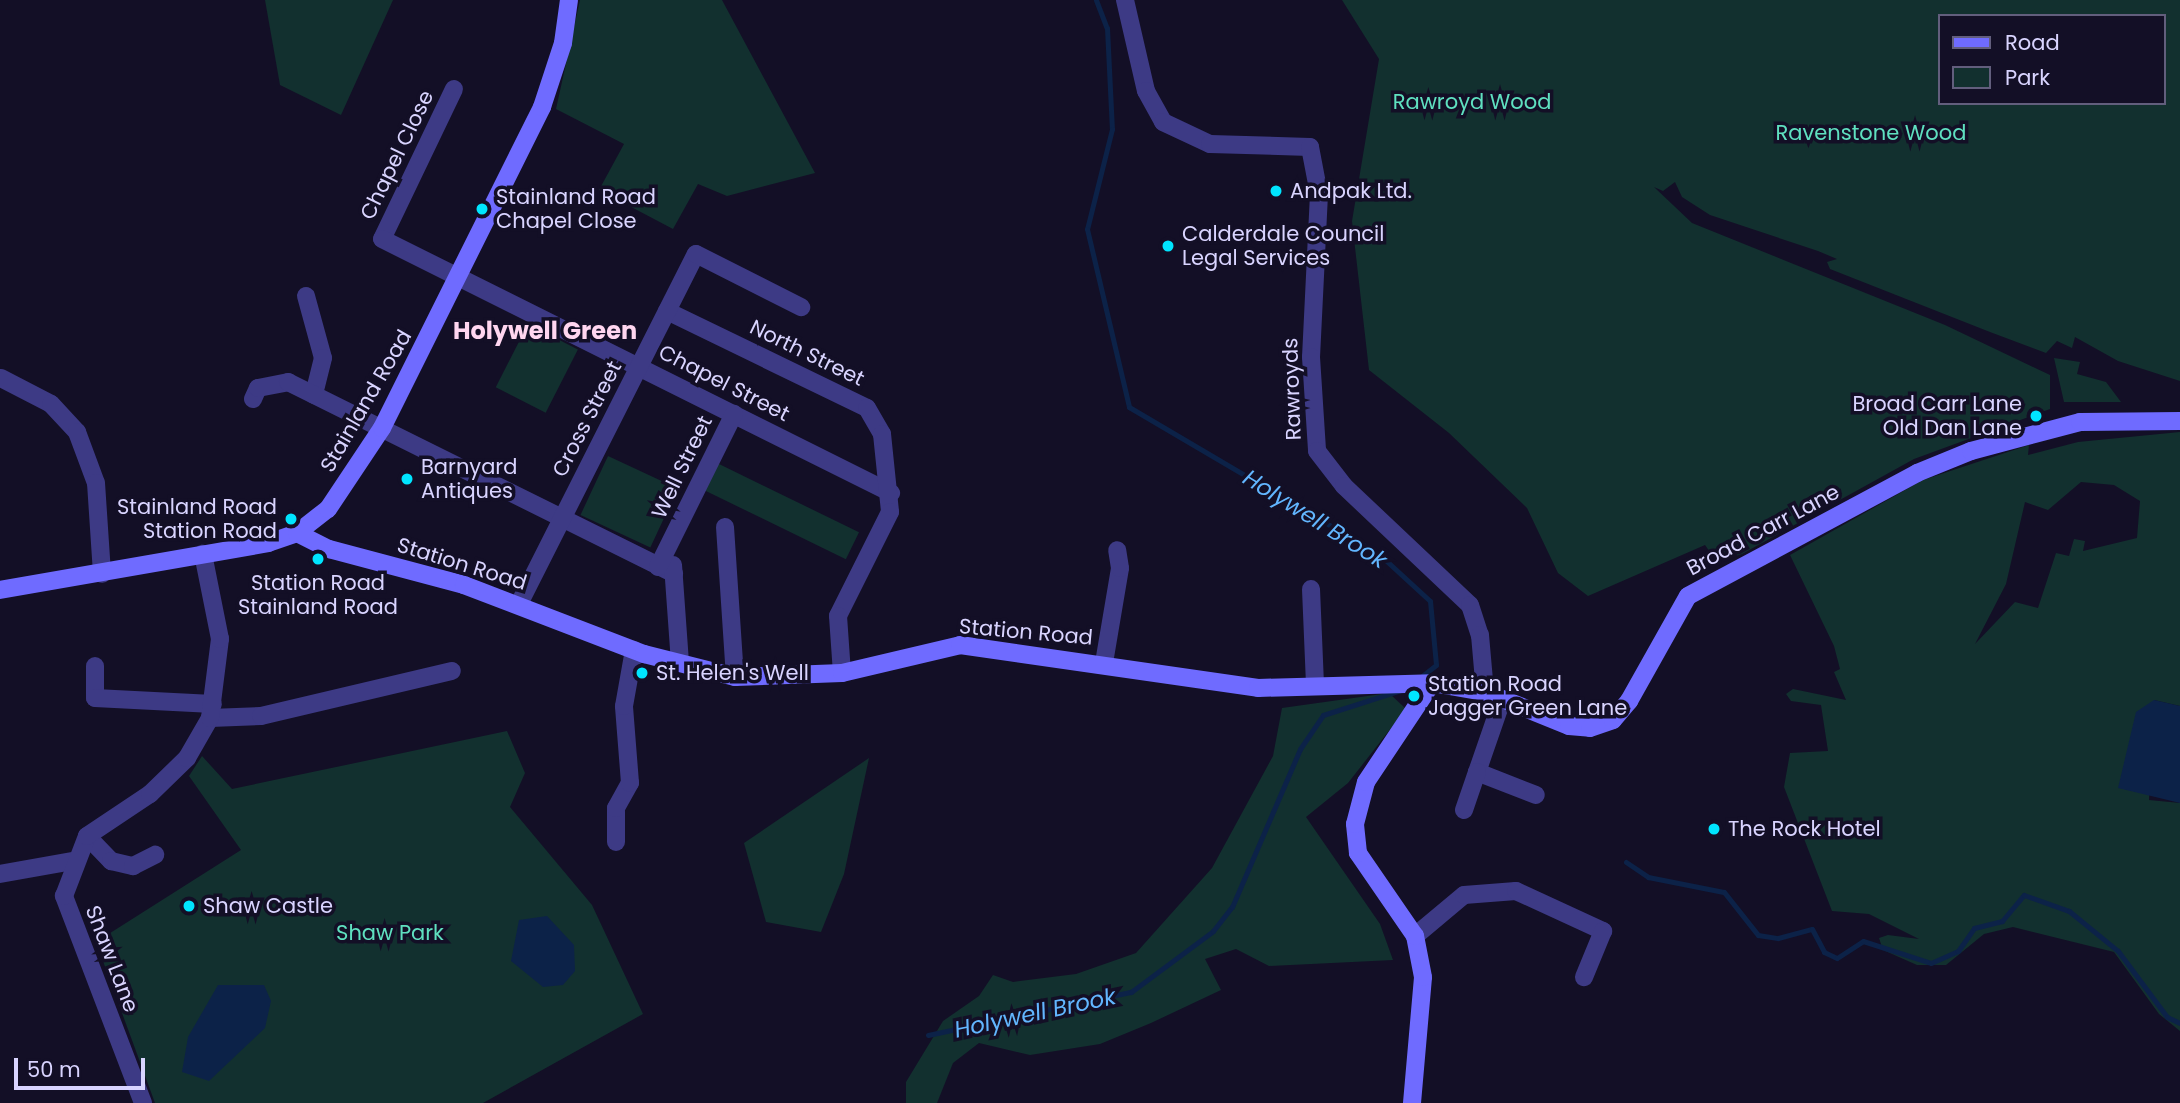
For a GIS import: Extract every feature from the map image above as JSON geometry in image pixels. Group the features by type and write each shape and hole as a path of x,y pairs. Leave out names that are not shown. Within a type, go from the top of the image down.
{"street":[{"name":"Stainland Road","path":"0,590 102,574 297,533 328,509 382,428 542,107 563,44 569,0"},
{"name":"Rawroyds","path":"1125,0 1146,91 1163,122 1210,144 1310,147 1319,194 1311,357 1317,450 1344,486 1470,605 1480,635 1485,692"},
{"name":"Chapel Close","path":"454,89 382,239 460,276"},
{"name":"Cross Street","path":"519,604 695,254 801,307"},
{"name":"Chapel Street","path":"460,276 891,493"},
{"path":"306,296 323,358 314,395"},
{"name":"North Street","path":"667,311 867,408 882,434 891,493 890,512 838,616 842,673"},
{"path":"1,378 51,404 77,432 96,482 102,574"},
{"path":"253,399 258,388 288,382 666,571 680,662"},
{"name":"Well Street","path":"666,571 671,541 734,414"},
{"name":"Broad Carr Lane","path":"1397,681 1430,683 1485,692 1569,726 1608,723 1629,701 1688,596 1917,473 1971,451 2080,422 2180,421"},
{"path":"725,527 735,677"},
{"name":"Station Road","path":"297,533 519,604 634,650 735,677 842,673 960,645 1104,663 1204,683 1315,685 1397,681"},
{"path":"1104,663 1120,568 1117,550"},
{"name":"Shaw Lane","path":"143,1103 64,896 72,862 87,836 159,785 187,758 211,711 220,639 204,554"},
{"path":"1311,589 1315,685"},
{"path":"616,842 616,808 630,783 624,706 634,650"},
{"path":"95,666 94,698 261,716 452,671"},
{"path":"1412,1103 1423,976 1415,936 1358,853 1355,824 1366,782 1430,683"},
{"path":"1464,810 1502,700"},
{"path":"1477,772 1536,795"},
{"path":"87,836 111,861 133,866 155,855"},
{"path":"0,874 72,862"},
{"path":"1415,936 1464,895 1516,891 1603,931 1584,977"}],"green space":[{"path":"265,0 393,0 341,115 280,85"},
{"path":"580,0 722,0 815,173 727,196 698,184 673,229 599,190 624,144 556,109"},
{"path":"1342,0 2180,0 2180,381 2118,361 2075,337 2072,348 2057,341 2046,353 1830,269 1827,262 1837,259 1818,251 1710,215 1682,197 1675,182 1663,191 1654,187 1692,223 1945,325 2050,375 2050,409 1914,459 1742,554 1717,562 1705,545 1588,596 1558,573 1527,508 1449,433 1369,370 1352,221 1379,59"},
{"path":"528,324 578,349 546,413 496,387"},
{"path":"2054,358 2080,362 2077,374 2106,382 2121,402 2064,402"},
{"path":"2180,432 2180,706 2154,700 2149,800 2180,803 2180,1031 2159,1014 2114,952 2013,927 1984,934 1946,965 1917,965 1883,950 1879,938 1888,935 1919,939 1869,914 1832,911 1784,787 1790,753 1828,751 1821,705 1791,701 1786,694 1793,689 1846,700 1834,672 1840,669 1834,646 1790,555 1923,480 2029,445 2028,455 2078,442","holes":["2081,482 2114,485 2140,501 2137,538 2083,551 2085,541 2074,539 2069,556 2056,553 2038,608 2015,602 1975,644 2006,584 2025,502 2048,510"]},
{"path":"608,456 678,489 650,547 581,515"},
{"path":"717,463 859,532 846,559 704,490"},
{"path":"1389,693 1406,709 1348,783 1306,817 1380,924 1393,960 1269,966 1236,949 1205,959 1221,990 1151,1023 1100,1044 1030,1055 979,1043 953,1063 937,1103 906,1103 906,1082 943,1021 979,996 993,975 1013,982 1076,974 1136,953 1212,868 1273,756 1282,708"},
{"name":"Shaw Park","path":"507,731 525,773 510,807 592,905 643,1014 483,1103 155,1103 96,942 241,850 189,776 202,756 232,789"},
{"path":"869,758 844,874 821,932 766,922 744,843"}],"water":[{"path":"2154,700 2180,706 2180,803 2118,788 2136,712"},
{"path":"547,916 574,945 575,971 563,985 543,987 511,961 519,920"},
{"path":"218,985 264,985 271,1001 265,1028 209,1081 182,1072 188,1037"}],"waterway":[{"name":"Holywell Brook","path":"1096,0 1107,28 1112,129 1087,229 1129,407 1380,555 1430,601 1436,665 1418,679"},
{"name":"Holywell Brook","path":"928,1035 1131,992 1213,931 1232,907 1300,749 1323,715 1404,689"},
{"path":"1626,862 1648,877 1724,892 1758,935 1778,938 1812,929 1824,952 1837,958 1863,941 1931,963 1958,951 1974,928 2002,921 2024,895 2069,911 2118,951 2167,1017 2180,1023"}],"place":[{"name":"Andpak Ltd.","path":"1276,191"},
{"name":"Stainland Road Chapel Close","path":"482,209"},
{"name":"Calderdale Council Legal Services","path":"1168,246"},
{"name":"Broad Carr Lane Old Dan Lane","path":"2036,416"},
{"name":"Barnyard Antiques","path":"407,479"},
{"name":"Stainland Road Station Road","path":"291,519"},
{"name":"Station Road Stainland Road","path":"318,559"},
{"name":"St. Helen's Well","path":"642,673"},
{"name":"Station Road Jagger Green Lane","path":"1414,696"},
{"name":"The Rock Hotel","path":"1714,829"},
{"name":"Shaw Castle","path":"189,906"}],"district":[{"name":"Holywell Green","path":"545,331"}],"park label":[{"name":"Rawroyd Wood","path":"1472,102"},
{"name":"Ravenstone Wood","path":"1871,133"}]}
